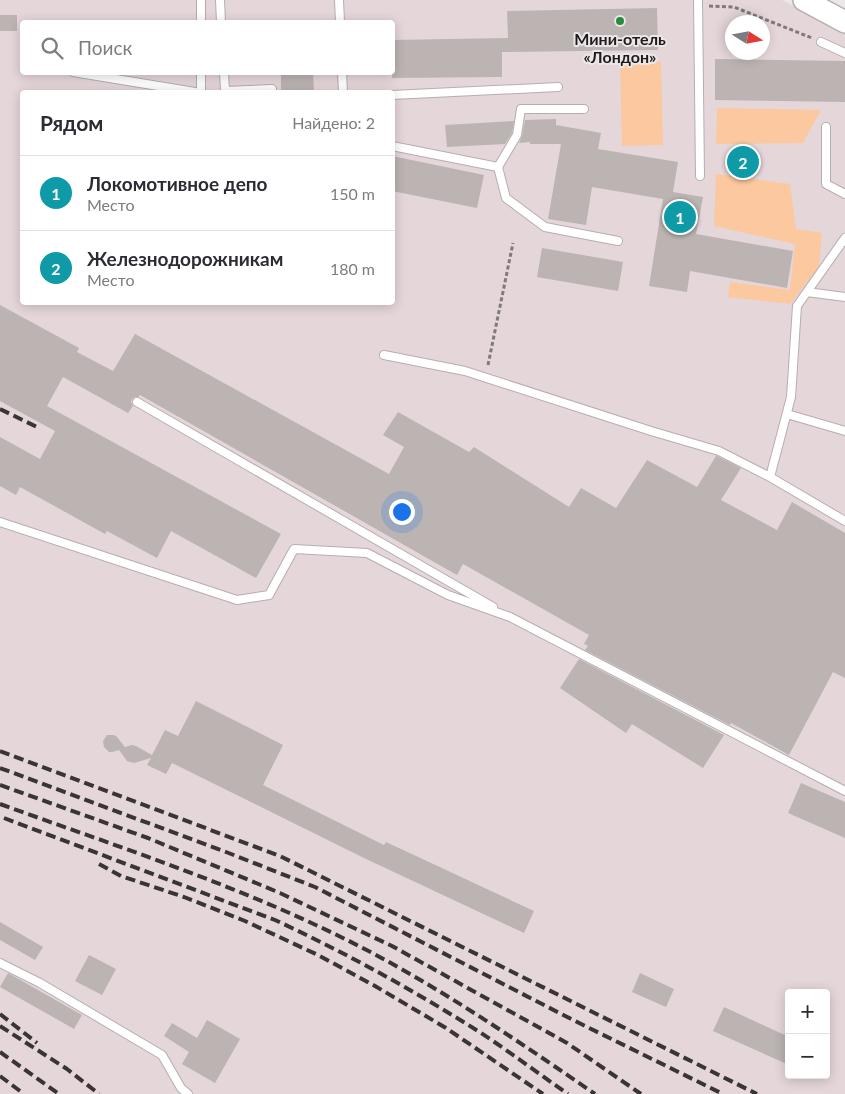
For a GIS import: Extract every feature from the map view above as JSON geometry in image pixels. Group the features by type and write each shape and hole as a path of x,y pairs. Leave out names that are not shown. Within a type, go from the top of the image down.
{"main road":[{"path":"804,0 845,22"}],"lane":[{"path":"201,0 201,20"},
{"path":"220,0 221,20"},
{"path":"339,0 340,20"},
{"path":"698,3 700,176"},
{"path":"821,42 845,53"},
{"path":"91,75 183,90"},
{"path":"201,75 201,90"},
{"path":"224,75 225,90"},
{"path":"342,75 343,90"},
{"path":"395,95 558,88"},
{"path":"248,90 272,89"},
{"path":"584,109 521,109 517,135 498,167 506,198 545,227 618,241"},
{"path":"826,127 826,184 845,194"},
{"path":"395,147 498,167"},
{"path":"770,477 791,397 797,306 844,243"},
{"path":"807,292 845,298"},
{"path":"384,355 465,371 719,451 770,477 845,521"},
{"path":"137,402 510,617 845,791"},
{"path":"787,414 845,431"},
{"path":"0,522 238,600 269,595 294,549 367,553 448,595 510,617"},
{"path":"0,963 40,983 162,1055 182,1088 188,1094"}],"path":[{"path":"698,3 734,7 821,42"},
{"path":"486,378 514,243"}],"shaded area":[{"path":"0,0 782,0 845,34 845,1094 0,1094"},
{"path":"661,62 663,145 622,146 620,63"},
{"path":"717,108 821,110 803,143 716,144"},
{"path":"716,174 790,184 796,229 822,233 819,267 790,304 728,297 730,282 790,290 795,244 714,226"}],"building":[{"path":"657,8 658,50 502,52 502,77 392,78 392,75 395,75 395,40 508,38 507,11"},
{"path":"0,15 17,15 17,31 0,31"},
{"path":"715,59 845,61 845,102 715,100"},
{"path":"281,75 313,75 314,90 281,90"},
{"path":"556,119 556,125 601,133 598,149 678,162 673,192 703,197 696,234 793,251 787,288 690,271 687,292 649,286 663,199 592,187 586,225 548,219 561,144 519,143 525,120"},
{"path":"514,121 512,133 505,144 447,147 445,125"},
{"path":"395,157 484,175 477,208 395,192"},
{"path":"542,248 623,262 618,291 537,277"},
{"path":"0,305 79,348 77,352 113,371 135,334 389,474 404,447 383,435 398,412 469,452 474,447 569,507 581,488 616,508 647,460 697,487 717,456 741,468 721,500 777,530 792,502 845,533 845,678 833,672 789,755 731,723 730,725 585,650 588,646 584,644 589,635 463,564 457,575 140,395 132,399 133,406 128,413 63,377 47,406 281,534 256,578 171,531 157,558 107,531 105,534 20,487 16,495 0,486 0,437 40,459 55,431 0,401"},
{"path":"579,659 724,735 703,768 632,724 626,733 560,688"},
{"path":"196,701 283,745 263,785 384,845 386,842 534,911 524,933 364,858 172,763 166,774 147,765 151,758 134,763 127,761 119,750 109,752 104,747 103,741 107,735 114,735 125,747 136,746 152,755 165,730 178,736"},
{"path":"801,783 845,802 845,838 788,813"},
{"path":"0,922 43,947 35,960 0,940"},
{"path":"89,955 116,969 102,995 75,981"},
{"path":"8,973 82,1015 74,1029 0,987"},
{"path":"640,973 674,989 666,1007 632,992"},
{"path":"724,1007 785,1035 785,1063 713,1031"},
{"path":"207,1020 240,1039 215,1083 182,1064 189,1052 164,1036 172,1023 197,1038"}],"railway":[{"path":"0,409 39,428"},
{"path":"0,751 280,856 757,1094"},
{"path":"0,768 315,887 573,1020 723,1094"},
{"path":"0,785 148,838 280,893 392,946 567,1043 641,1094"},
{"path":"0,804 218,883 345,939 441,992 595,1094"},
{"path":"4,818 275,920 302,933 406,987 456,1017 568,1094"},
{"path":"99,864 121,876 184,897 245,921 318,955 446,1028 543,1094"},
{"path":"0,1014 37,1043"},
{"path":"0,1026 67,1069 99,1094"},
{"path":"0,1052 59,1094"},
{"path":"0,1076 24,1094"}],"place":[{"name":"Мини-отель «Лондон»","path":"620,21"},
{"name":"Железнодорожникам","path":"743,162"},
{"name":"Локомотивное депо","path":"680,217"}]}
